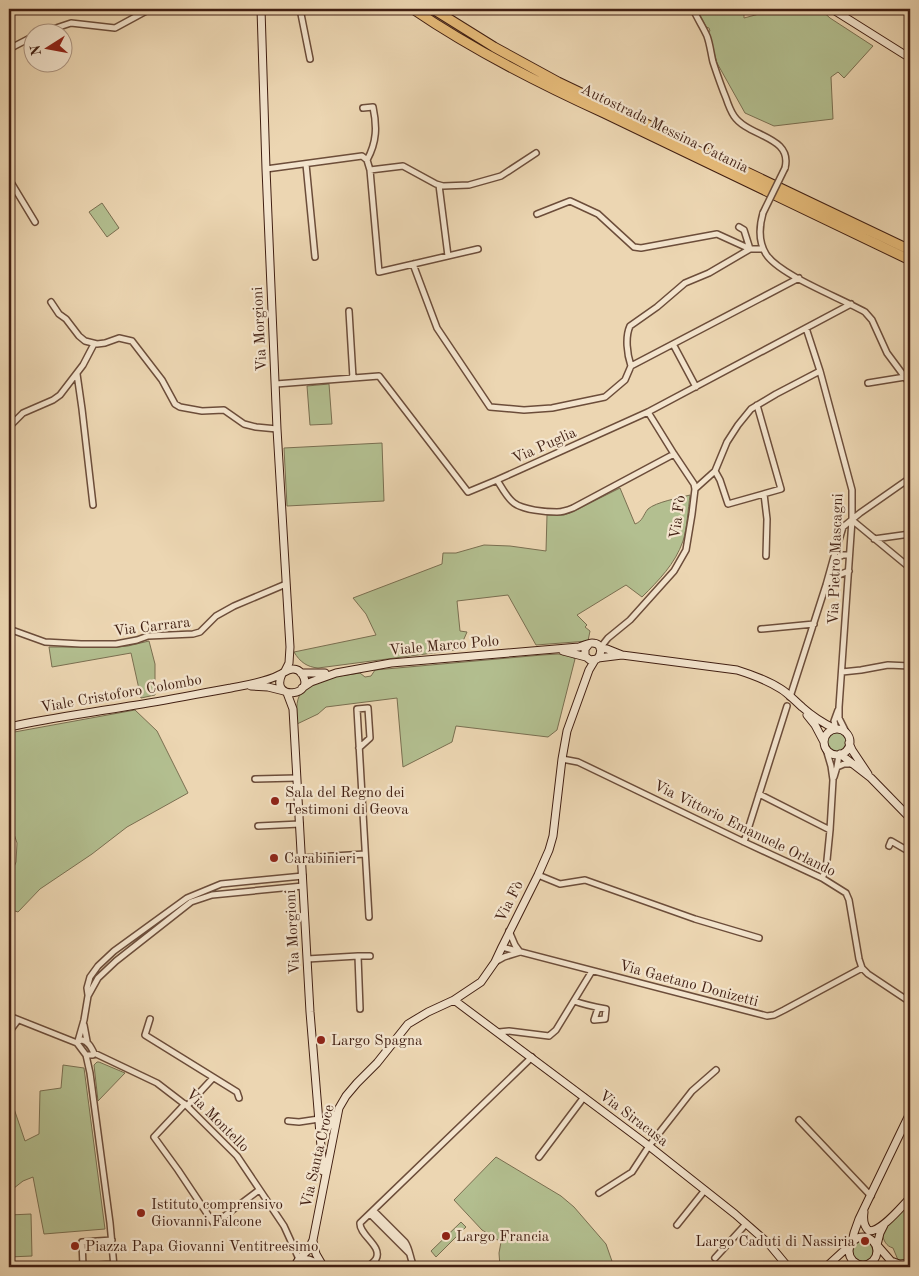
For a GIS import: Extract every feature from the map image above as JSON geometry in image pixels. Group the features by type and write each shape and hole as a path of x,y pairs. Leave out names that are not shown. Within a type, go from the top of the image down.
{"highway":[{"name":"Autostrada Messina-Catania","path":"413,9 489,56 556,91 910,260"},
{"name":"Autostrada Messina-Catania","path":"433,9 494,47 558,82 910,250"},
{"path":"516,70 655,133 910,255"}],"street":[{"path":"72,23 115,28 150,9"},
{"name":"Via Morgioni","path":"261,9 277,429 290,647"},
{"path":"300,9 310,59"},
{"path":"693,9 707,37 730,110 739,122 746,127 776,142 786,156 785,168 763,213 760,224 759,234 763,249 772,262 798,278 865,312 872,320 888,353 907,376 910,384"},
{"path":"832,9 910,58"},
{"path":"9,49 22,42"},
{"path":"362,108 373,106 376,125 367,160"},
{"path":"370,170 403,166 439,185 470,185 501,176 536,153"},
{"path":"266,169 362,156 367,160 370,170 379,272 478,249"},
{"path":"306,164 316,257"},
{"path":"9,179 35,222"},
{"path":"439,185 448,256"},
{"path":"537,214 570,201 598,214 634,247 641,248 717,234 750,249 763,249"},
{"path":"739,227 744,230 750,249"},
{"path":"413,264 437,328 490,406 524,410 552,408 605,397 625,380 630,366 627,354 628,330 630,326 657,307 685,283 709,273 750,249"},
{"path":"630,366 798,278"},
{"path":"51,302 85,341 94,344 105,343 119,338 132,341 180,407 202,411 224,410 244,424 277,429"},
{"name":"Via Puglia","path":"276,384 379,376 468,492 648,412 851,304"},
{"path":"349,310 354,378"},
{"name":"Via Pietro Mascagni","path":"806,328 820,371 852,490 852,520 842,672 839,707 834,721 835,729"},
{"path":"9,427 23,413 60,395 77,374 94,344"},
{"path":"673,344 696,387"},
{"path":"695,488 715,472 727,442 751,409 820,371"},
{"path":"77,374 93,505"},
{"path":"868,383 907,376"},
{"path":"715,472 720,480 728,504 781,489 757,405"},
{"name":"Via Fò","path":"595,645 608,638 630,620 674,572 686,550 692,514 694,484 648,412"},
{"path":"497,480 509,499 516,505 529,509 564,511 582,504 674,454"},
{"path":"790,697 843,526 910,478"},
{"path":"764,494 767,519 766,556"},
{"path":"852,520 910,568"},
{"path":"874,539 910,534"},
{"path":"833,560 843,555 849,555"},
{"path":"826,585 832,578 849,571"},
{"name":"Via Carrara","path":"9,629 45,642 81,644 116,644 148,636 193,634 200,632 216,616 234,606 286,584"},
{"path":"761,629 814,624"},
{"path":"592,658 584,651 585,648 595,645 622,655"},
{"path":"592,658 601,654 595,645"},
{"name":"Viale Marco Polo","path":"336,673 401,662 595,645"},
{"path":"290,647 294,662 304,680 293,710"},
{"path":"290,647 289,663 280,679 280,683 286,692 293,710"},
{"path":"555,649 592,658 622,655 737,670 752,674 783,690 802,708 835,729 843,731 849,739 847,750 839,754 832,754 825,746 827,734 835,729"},
{"name":"Via Fò","path":"357,1083 408,1024 454,1000 481,982 495,962 549,850 553,836 567,730 592,658"},
{"path":"842,672 888,665 910,666"},
{"path":"235,687 267,680 292,669 315,674 336,673"},
{"path":"235,687 268,687 294,694 311,682 336,673"},
{"name":"Viale Cristoforo Colombo","path":"10,726 235,687"},
{"path":"744,842 787,706"},
{"path":"839,707 839,718 852,750 870,778"},
{"path":"359,748 370,738 368,708 357,708 359,748 365,854 369,917"},
{"path":"802,708 815,725 825,746 833,780 826,870 822,878"},
{"name":"Via Morgioni","path":"293,710 307,959 324,1179"},
{"path":"839,754 870,778 910,818"},
{"path":"833,780 839,754"},
{"name":"Via Vittorio Emanuele Orlando","path":"562,759 578,762 822,878 846,892 862,968"},
{"path":"837,767 851,764"},
{"path":"255,779 297,778"},
{"path":"759,794 830,830"},
{"path":"258,826 300,824"},
{"path":"889,846 891,841 910,852"},
{"path":"302,858 365,854"},
{"path":"538,875 560,884 585,880 695,920 759,938"},
{"path":"88,996 86,988 90,977 98,966 122,945 187,898 221,884 302,876"},
{"path":"292,877 293,887"},
{"path":"112,1240 82,1242 83,1267 114,1265 112,1240 90,1073 86,1055 78,1042 88,996 98,978 116,961 191,902 212,895 303,886"},
{"path":"495,962 520,952 509,931"},
{"name":"Via Gaetano Donizetti","path":"502,947 767,1016 784,1010 862,968"},
{"path":"358,956 360,1009"},
{"path":"307,959 370,956"},
{"path":"862,968 910,1002"},
{"path":"499,1032 509,1031 549,1036 556,1030 592,971"},
{"name":"Via Siracusa","path":"454,1000 649,1146 769,1244 788,1267"},
{"path":"574,1001 598,1008"},
{"path":"9,1016 78,1042 82,1040 87,1042"},
{"path":"150,1019 145,1035 237,1092 239,1098"},
{"path":"9,1032 18,1020"},
{"path":"84,1020 85,1035 93,1054 90,1073"},
{"path":"86,1055 93,1054"},
{"name":"Via Montello","path":"93,1054 157,1083 186,1105 237,1156 284,1226 299,1259"},
{"path":"367,1267 376,1258 377,1254 369,1238 361,1229 360,1224 532,1057"},
{"path":"599,1193 632,1172 649,1146 692,1091 716,1070"},
{"path":"213,1078 154,1137 214,1224 259,1190"},
{"name":"Via Santa Croce","path":"313,1240 339,1108 357,1083"},
{"path":"539,1157 584,1097"},
{"path":"331,1146 321,1142 339,1108"},
{"path":"910,1113 854,1233 849,1250 854,1263 861,1265 877,1267 910,1263"},
{"path":"799,1120 871,1196"},
{"path":"288,1121 330,1123"},
{"path":"677,1225 704,1190"},
{"path":"826,1267 851,1243 885,1223 910,1198"},
{"path":"372,1212 409,1254 414,1267"},
{"path":"864,1212 863,1220 867,1233 890,1261 899,1264"},
{"path":"841,1267 872,1263 878,1251 877,1245 880,1233 885,1223"},
{"path":"715,1258 746,1224"},
{"path":"294,1267 308,1250 313,1240"},
{"path":"313,1240 316,1254 323,1266"},
{"path":"299,1259 309,1260 323,1266"}],"green space":[{"path":"697,9 744,9 744,18 778,9 820,9 830,18 873,46 844,78 838,72 831,77 833,119 774,126 745,113 717,63 708,32 710,31 709,28 706,27"},
{"path":"102,203 119,228 107,237 89,212"},
{"path":"329,384 332,424 310,425 307,386"},
{"path":"382,443 384,501 287,506 284,448"},
{"path":"620,488 635,524 643,518 648,509 662,502 690,495 683,541 671,564 642,597 626,585 577,615 590,631 588,641 536,645 508,595 457,601 460,631 467,632 460,648 456,650 318,668 304,663 294,652 376,635 366,614 353,598 442,564 443,553 456,553 484,545 510,546 546,551 547,515 564,515"},
{"path":"149,641 155,664 155,695 141,698 131,653 52,667 49,647 116,647"},
{"path":"558,654 571,656 575,659 557,730 548,737 456,726 452,742 403,767 397,698 326,707 318,714 297,724 299,696 306,688 320,680 360,673 365,677 371,676 375,670"},
{"path":"135,710 157,731 188,793 127,827 92,854 40,889 18,912 9,909 9,879 16,862 17,843 13,831 9,832 9,733"},
{"path":"836,732 843,735 846,742 843,749 836,752 829,749 826,742 829,735"},
{"path":"97,1062 125,1073 98,1101 94,1065"},
{"path":"63,1065 84,1068 105,1229 44,1234 33,1177 23,1181 9,1192 9,1094 25,1141 39,1134 40,1091 61,1088"},
{"path":"496,1157 561,1196 574,1207 606,1244 614,1267 500,1267 499,1253 501,1242 482,1230 454,1200"},
{"path":"910,1204 910,1260 898,1260 893,1248 886,1243 882,1234 886,1227"},
{"path":"31,1214 32,1256 9,1257 9,1215"},
{"path":"461,1222 466,1227 436,1257 431,1251"},
{"path":"862,1240 870,1243 873,1251 870,1259 862,1262 854,1259 851,1251 854,1243"}],"place":[{"name":"Sala del Regno dei Testimoni di Geova","path":"275,801"},
{"name":"Carabinieri","path":"274,858"},
{"name":"Largo Spagna","path":"321,1040"},
{"name":"Istituto comprensivo Giovanni Falcone","path":"141,1213"},
{"name":"Largo Francia","path":"446,1236"},
{"name":"Largo Caduti di Nassiria","path":"865,1241"},
{"name":"Piazza Papa Giovanni Ventitreesimo","path":"75,1246"}]}
